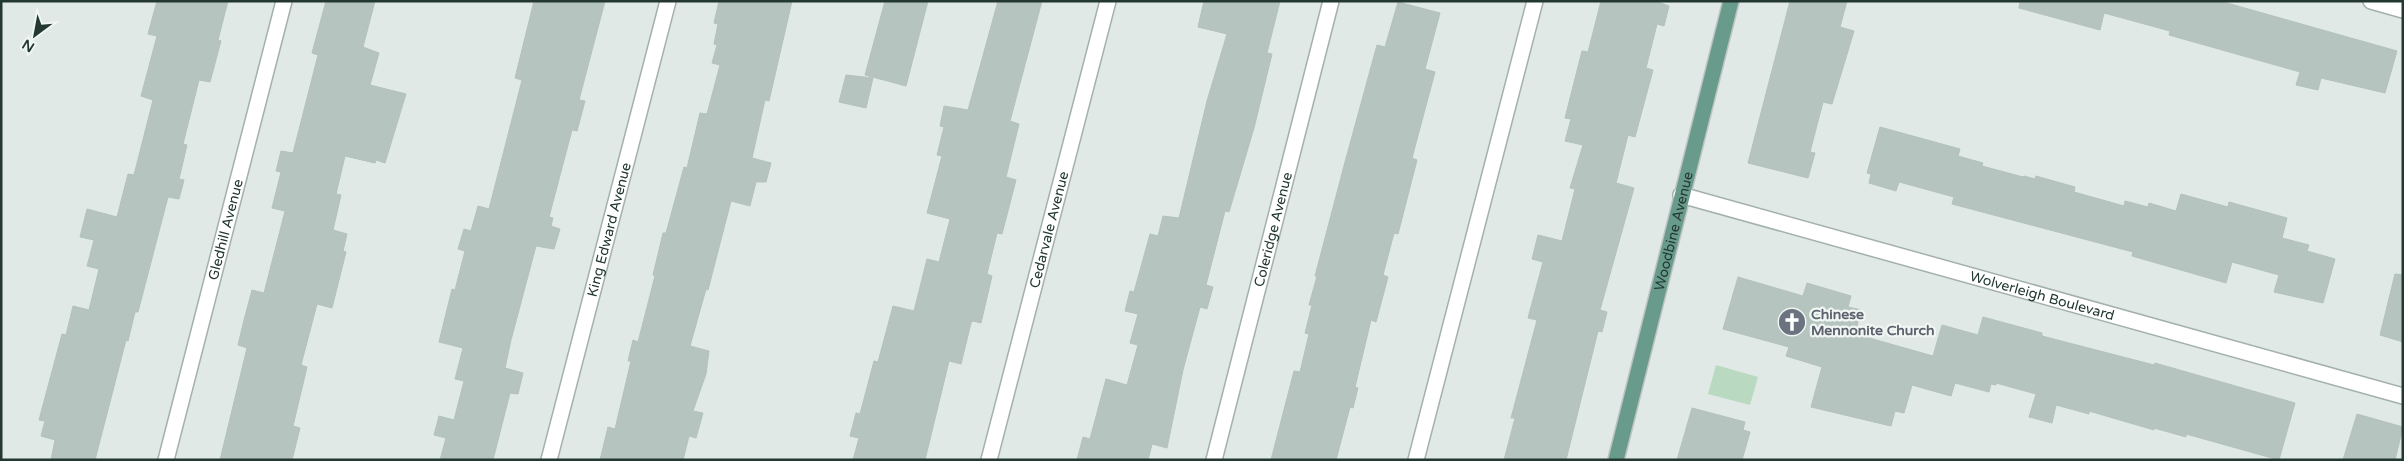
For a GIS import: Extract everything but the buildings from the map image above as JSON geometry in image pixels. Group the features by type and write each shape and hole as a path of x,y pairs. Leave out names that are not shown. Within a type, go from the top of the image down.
{"main road":[{"name":"Woodbine Avenue","path":"1616,460 1731,1"}],"street":[{"name":"Gledhill Avenue","path":"166,460 284,1"},
{"name":"King Edward Avenue","path":"549,460 668,1"},
{"name":"Cedarvale Avenue","path":"989,460 1108,1"},
{"name":"Coleridge Avenue","path":"1214,460 1332,1"},
{"path":"1416,460 1535,1"},
{"path":"2371,1 2403,10"},
{"name":"Wolverleigh Boulevard","path":"1681,196 2403,396"}],"green space":[{"path":"1716,365 1758,377 1750,405 1708,394"}],"place":[{"name":"Chinese Mennonite Church","path":"1792,322"}]}
